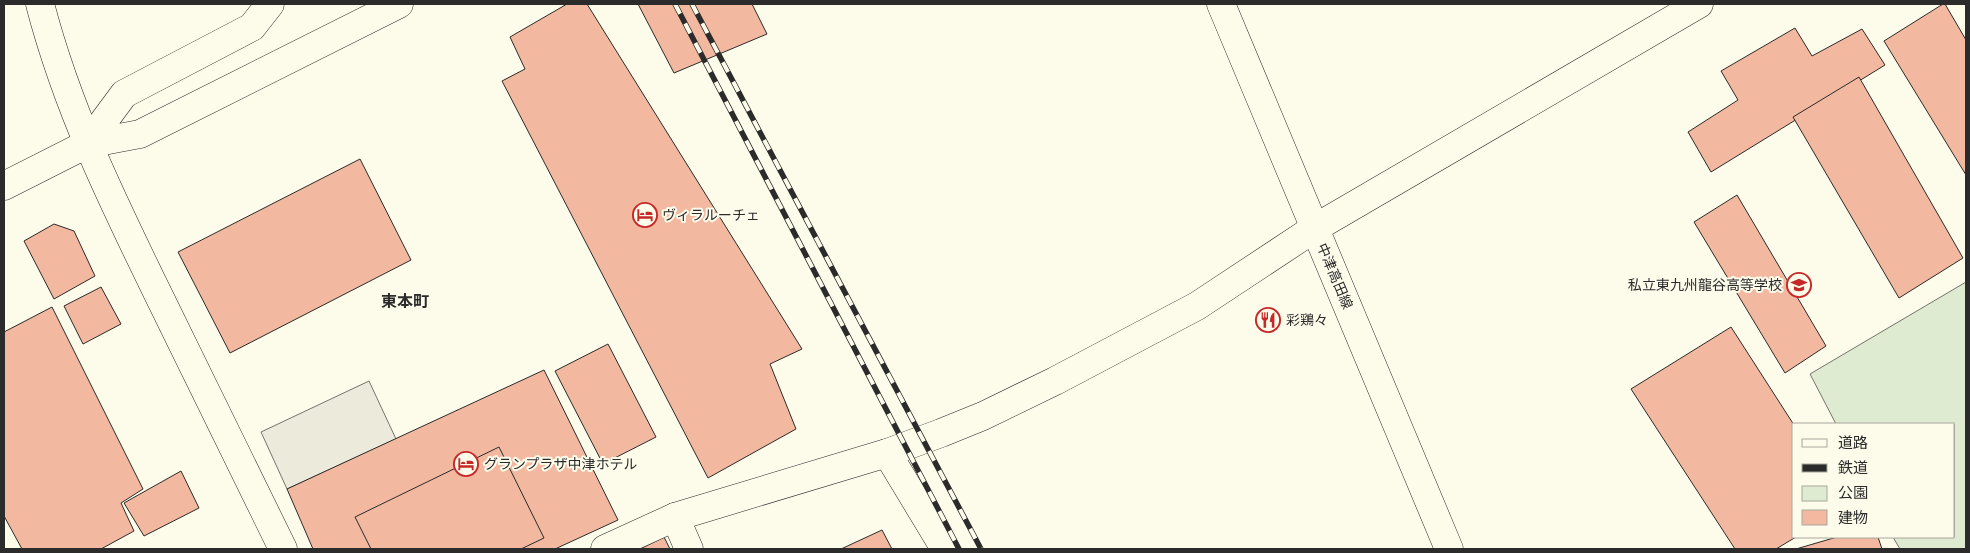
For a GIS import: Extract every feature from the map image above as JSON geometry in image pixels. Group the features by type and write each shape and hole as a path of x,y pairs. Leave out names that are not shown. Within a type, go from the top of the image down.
{"street":[{"path":"40,4 54,54 87,144 116,208 283,549"},
{"path":"242,33 251,23 259,4"},
{"path":"87,144 124,94 252,27 270,4"},
{"path":"4,186 87,144 140,134 399,4"},
{"name":"中津高田線","path":"1221,4 1449,549"},
{"path":"605,549 675,517 887,453 983,416 1055,381 1197,306 1315,228 1699,4"},
{"path":"887,453 945,549"},
{"path":"675,517 689,549"}],"green space":[{"path":"1966,282 1966,549 1900,549 1894,538 1955,538 1955,423 1835,423 1810,374"}],"shaded area":[{"path":"369,381 396,439 287,489 261,432"}],"building":[{"name":"ヴィラルーチェ","path":"567,4 587,4 802,349 770,364 796,429 708,478 502,81 525,69 510,37"},
{"path":"638,4 752,4 767,34 674,73"},
{"path":"1945,4 1966,40 1966,175 1884,41"},
{"path":"1795,28 1812,56 1862,29 1885,65 1711,172 1688,132 1738,100 1721,71"},
{"path":"1859,77 1963,258 1899,298 1793,117"},
{"path":"360,159 411,260 230,353 178,252"},
{"path":"1737,195 1826,346 1785,373 1694,222"},
{"path":"54,224 74,231 95,276 54,299 24,241"},
{"path":"101,287 121,324 83,344 64,306"},
{"path":"52,307 143,489 121,503 134,531 101,549 22,549 4,516 4,332"},
{"path":"1731,327 1793,423 1792,538 1794,538 1776,549 1735,549 1631,389"},
{"path":"608,344 656,437 603,464 555,371"},
{"name":"グランプラザ中津ホテル","path":"544,370 618,520 555,549 313,549 287,489"},
{"path":"499,447 544,538 521,549 371,549 355,517"},
{"path":"181,471 199,508 144,536 124,503"},
{"path":"882,530 892,549 841,549"},
{"path":"664,537 670,549 640,549"},
{"path":"1834,538 1878,538 1882,549 1796,549"}],"railway":[{"path":"675,4 959,549"},
{"path":"692,4 981,549"}],"place":[{"name":"ヴィラルーチェ","path":"645,215"},
{"name":"私立東九州龍谷高等学校","path":"1799,285"},
{"name":"彩鶏々","path":"1268,320"},
{"name":"グランプラザ中津ホテル","path":"466,464"}],"district":[{"name":"東本町","path":"405,301"}]}
